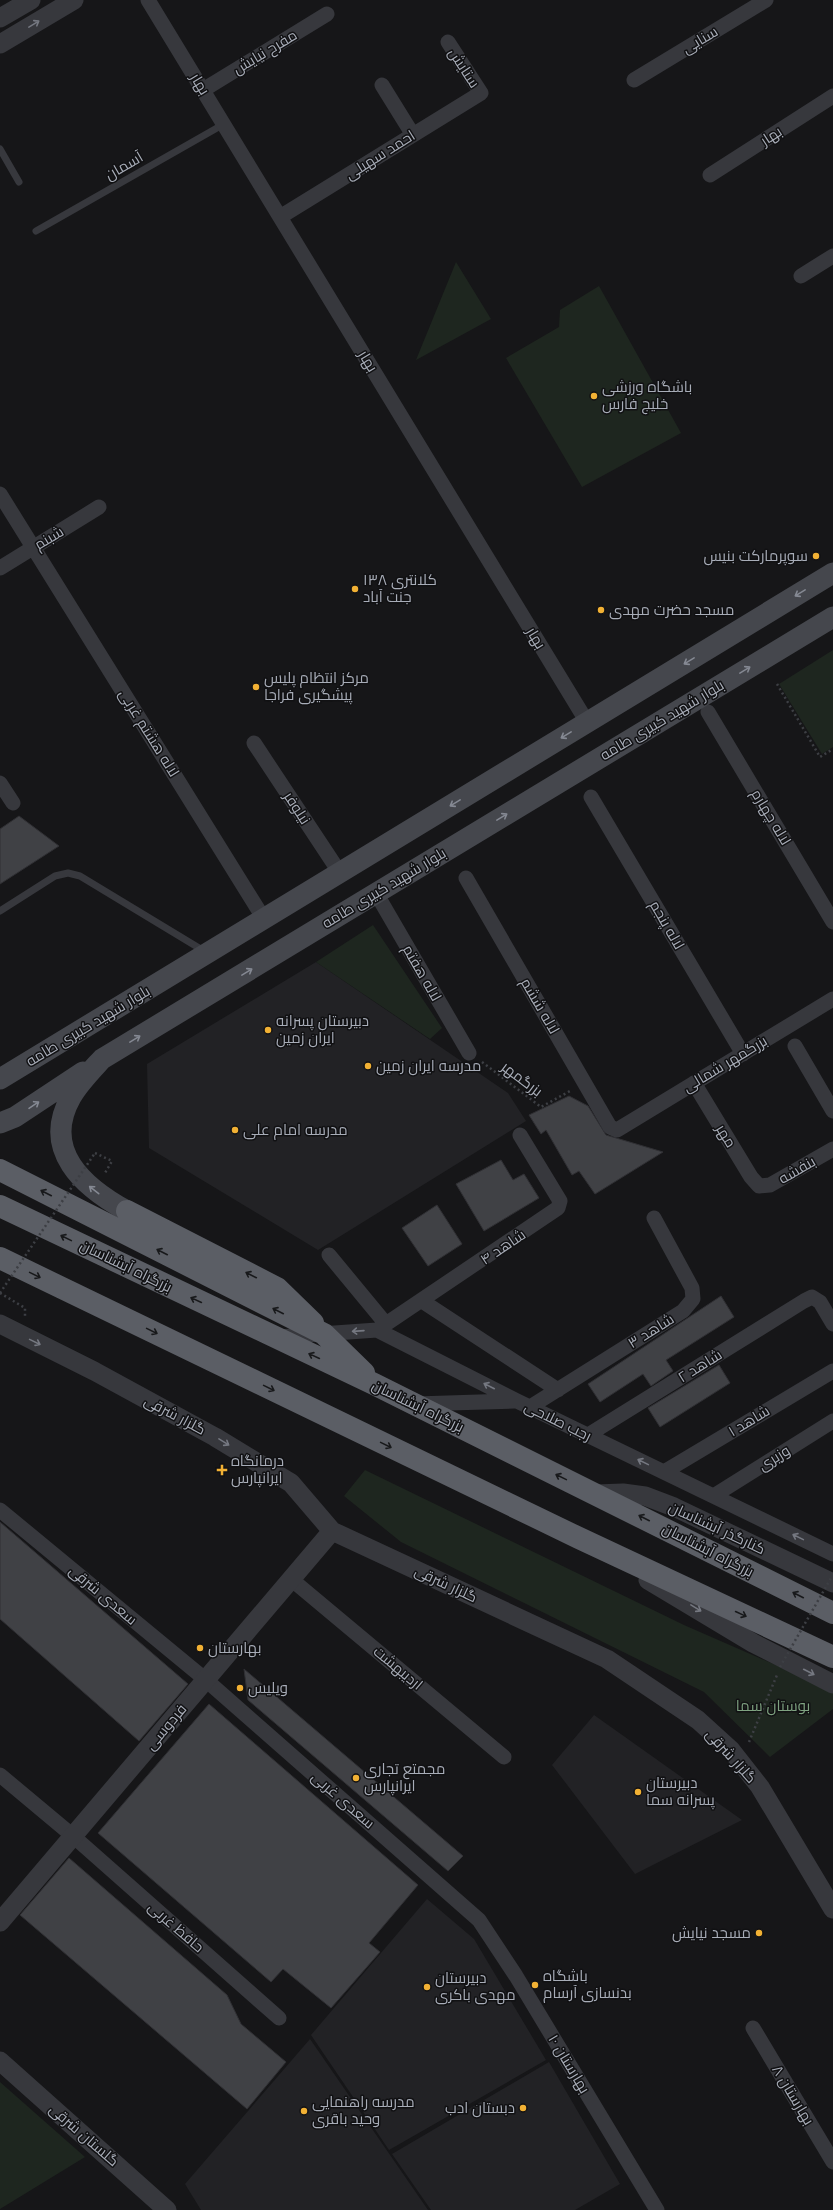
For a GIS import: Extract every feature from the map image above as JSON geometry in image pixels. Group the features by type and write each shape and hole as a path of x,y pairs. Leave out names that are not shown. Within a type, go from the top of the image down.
{"highway":[{"path":"0,1170 324,1334"},
{"name":"بزرگراه آبشناسان","path":"0,1206 374,1384 833,1613"},
{"path":"127,1211 277,1288 374,1384"},
{"path":"0,1258 579,1538 833,1657"}],"main road":[{"name":"بلوار شهید کبیری طامه","path":"0,1080 833,573"},
{"name":"بلوار شهید کبیری طامه","path":"127,1211 95,1191 82,1180 71,1165 63,1149 60,1134 63,1116 70,1098 81,1082 102,1059 833,617"},
{"path":"0,1123 15,1117 102,1059"}],"street":[{"path":"0,18 31,0"},
{"path":"0,44 74,0"},
{"name":"بهار","path":"148,0 587,722"},
{"name":"سنایی","path":"634,80 766,0"},
{"name":"مفرح نیایش","path":"203,90 327,14"},
{"name":"ستایش","path":"448,42 481,93"},
{"path":"382,85 413,135"},
{"name":"احمد سهیلی","path":"280,217 481,93"},
{"name":"بهار","path":"710,175 833,96"},
{"path":"801,276 833,256"},
{"name":"لاله هشتم غربی","path":"0,494 264,919"},
{"name":"شبنم","path":"0,568 99,508"},
{"name":"لاله چهارم","path":"708,712 833,922"},
{"name":"نیلوفر","path":"254,743 340,873"},
{"path":"0,782 12,803"},
{"name":"لاله پنجم","path":"591,797 743,1054"},
{"name":"لاله ششم","path":"466,878 610,1127 617,1130"},
{"name":"لاله هفتم","path":"376,894 469,1053"},
{"name":"بزرگمهر شمالی","path":"617,1130 833,999"},
{"path":"795,1046 833,1111"},
{"name":"مهر","path":"694,1083 751,1177 760,1186"},
{"name":"شاهد ۴","path":"382,1327 558,1208 560,1201 520,1136"},
{"name":"بنفشه","path":"760,1186 770,1185 833,1149"},
{"name":"شاهد ۳","path":"523,1404 558,1390 683,1311 693,1299 692,1288 654,1218"},
{"path":"274,1337 324,1334 382,1327 329,1255"},
{"name":"شاهد ۲","path":"588,1435 812,1297 820,1302 833,1324"},
{"path":"422,1301 558,1390"},
{"name":"گلزار شرقی","path":"0,1324 94,1371 216,1437 291,1483 332,1531 607,1659 698,1720 731,1750 760,1787 833,1909"},
{"name":"رجب صلاحی","path":"382,1327 523,1404 715,1495 833,1554"},
{"name":"شاهد ۱","path":"664,1472 833,1370"},
{"path":"414,1404 523,1404"},
{"name":"وزیری","path":"715,1495 833,1421"},
{"name":"کنارگذر آبشناسان","path":"596,1494 623,1493 646,1496 674,1507 832,1580"},
{"name":"سعدی شرقی","path":"0,1510 206,1680"},
{"name":"فردوسی","path":"0,1922 332,1531"},
{"path":"579,1538 753,1643 833,1684"},
{"name":"اردیبهشت","path":"291,1579 504,1757"},
{"name":"سعدی غربی","path":"206,1680 479,1920"},
{"name":"حافظ غربی","path":"0,1775 73,1836 279,2018"},
{"name":"بهارستان ۱۰","path":"479,1920 516,1976 657,2210"},
{"name":"بهارستان ۸","path":"753,2028 833,2162"},
{"name":"گلستان شرقی","path":"0,2061 167,2210"}],"lane":[{"name":"آسمان","path":"36,231 224,124"},
{"path":"0,149 18,182"},
{"path":"0,911 55,876 68,873 80,876 207,953"}],"path":[{"path":"777,684 820,757 833,749"},
{"name":"بزرگمهر","path":"469,1053 541,1107 585,1083"},
{"path":"25,1308 0,1293 95,1153 112,1162"},
{"path":"780,1667 832,1580"},
{"path":"741,1764 773,1682"}],"shaded area":[{"path":"316,962 508,1093 526,1121 318,1250 149,1148 147,1064"},
{"name":"دبیرستان پسرانه سما","path":"594,1715 742,1820 635,1874 552,1765"},
{"name":"دبیرستان مهدی باکری","path":"427,1899 474,1939 546,2060 389,2150 311,2035"},
{"name":"مدرسه راهنمایی وحید باقری","path":"310,2039 428,2210 201,2210 185,2184"},
{"name":"دبستان ادب","path":"549,2062 620,2184 575,2210 431,2210 392,2154"}],"green space":[{"path":"456,262 491,319 416,360"},
{"name":"باشگاه ورزشی خلیج فارس","path":"599,286 681,433 582,487 506,358 559,327 560,310"},
{"path":"833,650 833,747 822,754 779,684"},
{"path":"373,925 442,1028 430,1039 316,962"},
{"name":"بوستان سما","path":"365,1470 684,1625 833,1690 833,1709 770,1757 704,1692 401,1542 344,1496"},
{"path":"0,2082 85,2157 0,2209"}],"building":[{"path":"19,816 59,846 0,884 0,829"},
{"path":"569,1096 588,1106 606,1135 663,1152 595,1194 579,1171 572,1175 546,1130 541,1134 529,1115"},
{"path":"501,1160 513,1180 524,1174 539,1198 484,1231 456,1184"},
{"path":"437,1205 462,1244 428,1266 402,1228"},
{"path":"721,1296 734,1317 666,1360 673,1371 651,1386 643,1374 600,1402 588,1384"},
{"path":"719,1365 730,1383 660,1427 648,1408"},
{"path":"0,1522 188,1684 139,1741 0,1619"},
{"name":"مجمتع تجاری ایرانپارس","path":"244,1669 463,1856 448,1871 248,1700"},
{"path":"209,1704 418,1885 369,1943 380,1952 331,2008 283,1969 271,1982 98,1833"},
{"path":"69,1858 227,1995 241,2024 286,2062 247,2109 20,1915"}],"place":[{"name":"باشگاه ورزشی خلیج فارس","path":"594,396"},
{"name":"سوپرمارکت بنیس","path":"816,556"},
{"name":"کلانتری ۱۳۸ جنت آباد","path":"355,589"},
{"name":"مسجد حضرت مهدی","path":"601,610"},
{"name":"مرکز انتظام پلیس پیشگیری فراجا","path":"256,687"},
{"name":"دبیرستان پسرانه ایران زمین","path":"268,1030"},
{"name":"مدرسه ایران زمین","path":"368,1066"},
{"name":"مدرسه امام علی","path":"235,1130"},
{"name":"درمانگاه ایرانپارس","path":"222,1470"},
{"name":"بهارستان","path":"200,1648"},
{"name":"ویلیس","path":"240,1688"},
{"name":"مجمتع تجاری ایرانپارس","path":"356,1778"},
{"name":"دبیرستان پسرانه سما","path":"638,1792"},
{"name":"مسجد نیایش","path":"759,1933"},
{"name":"باشگاه بدنسازی آرسام","path":"535,1985"},
{"name":"دبیرستان مهدی باکری","path":"427,1987"},
{"name":"دبستان ادب","path":"523,2108"},
{"name":"مدرسه راهنمایی وحید باقری","path":"304,2111"}]}
